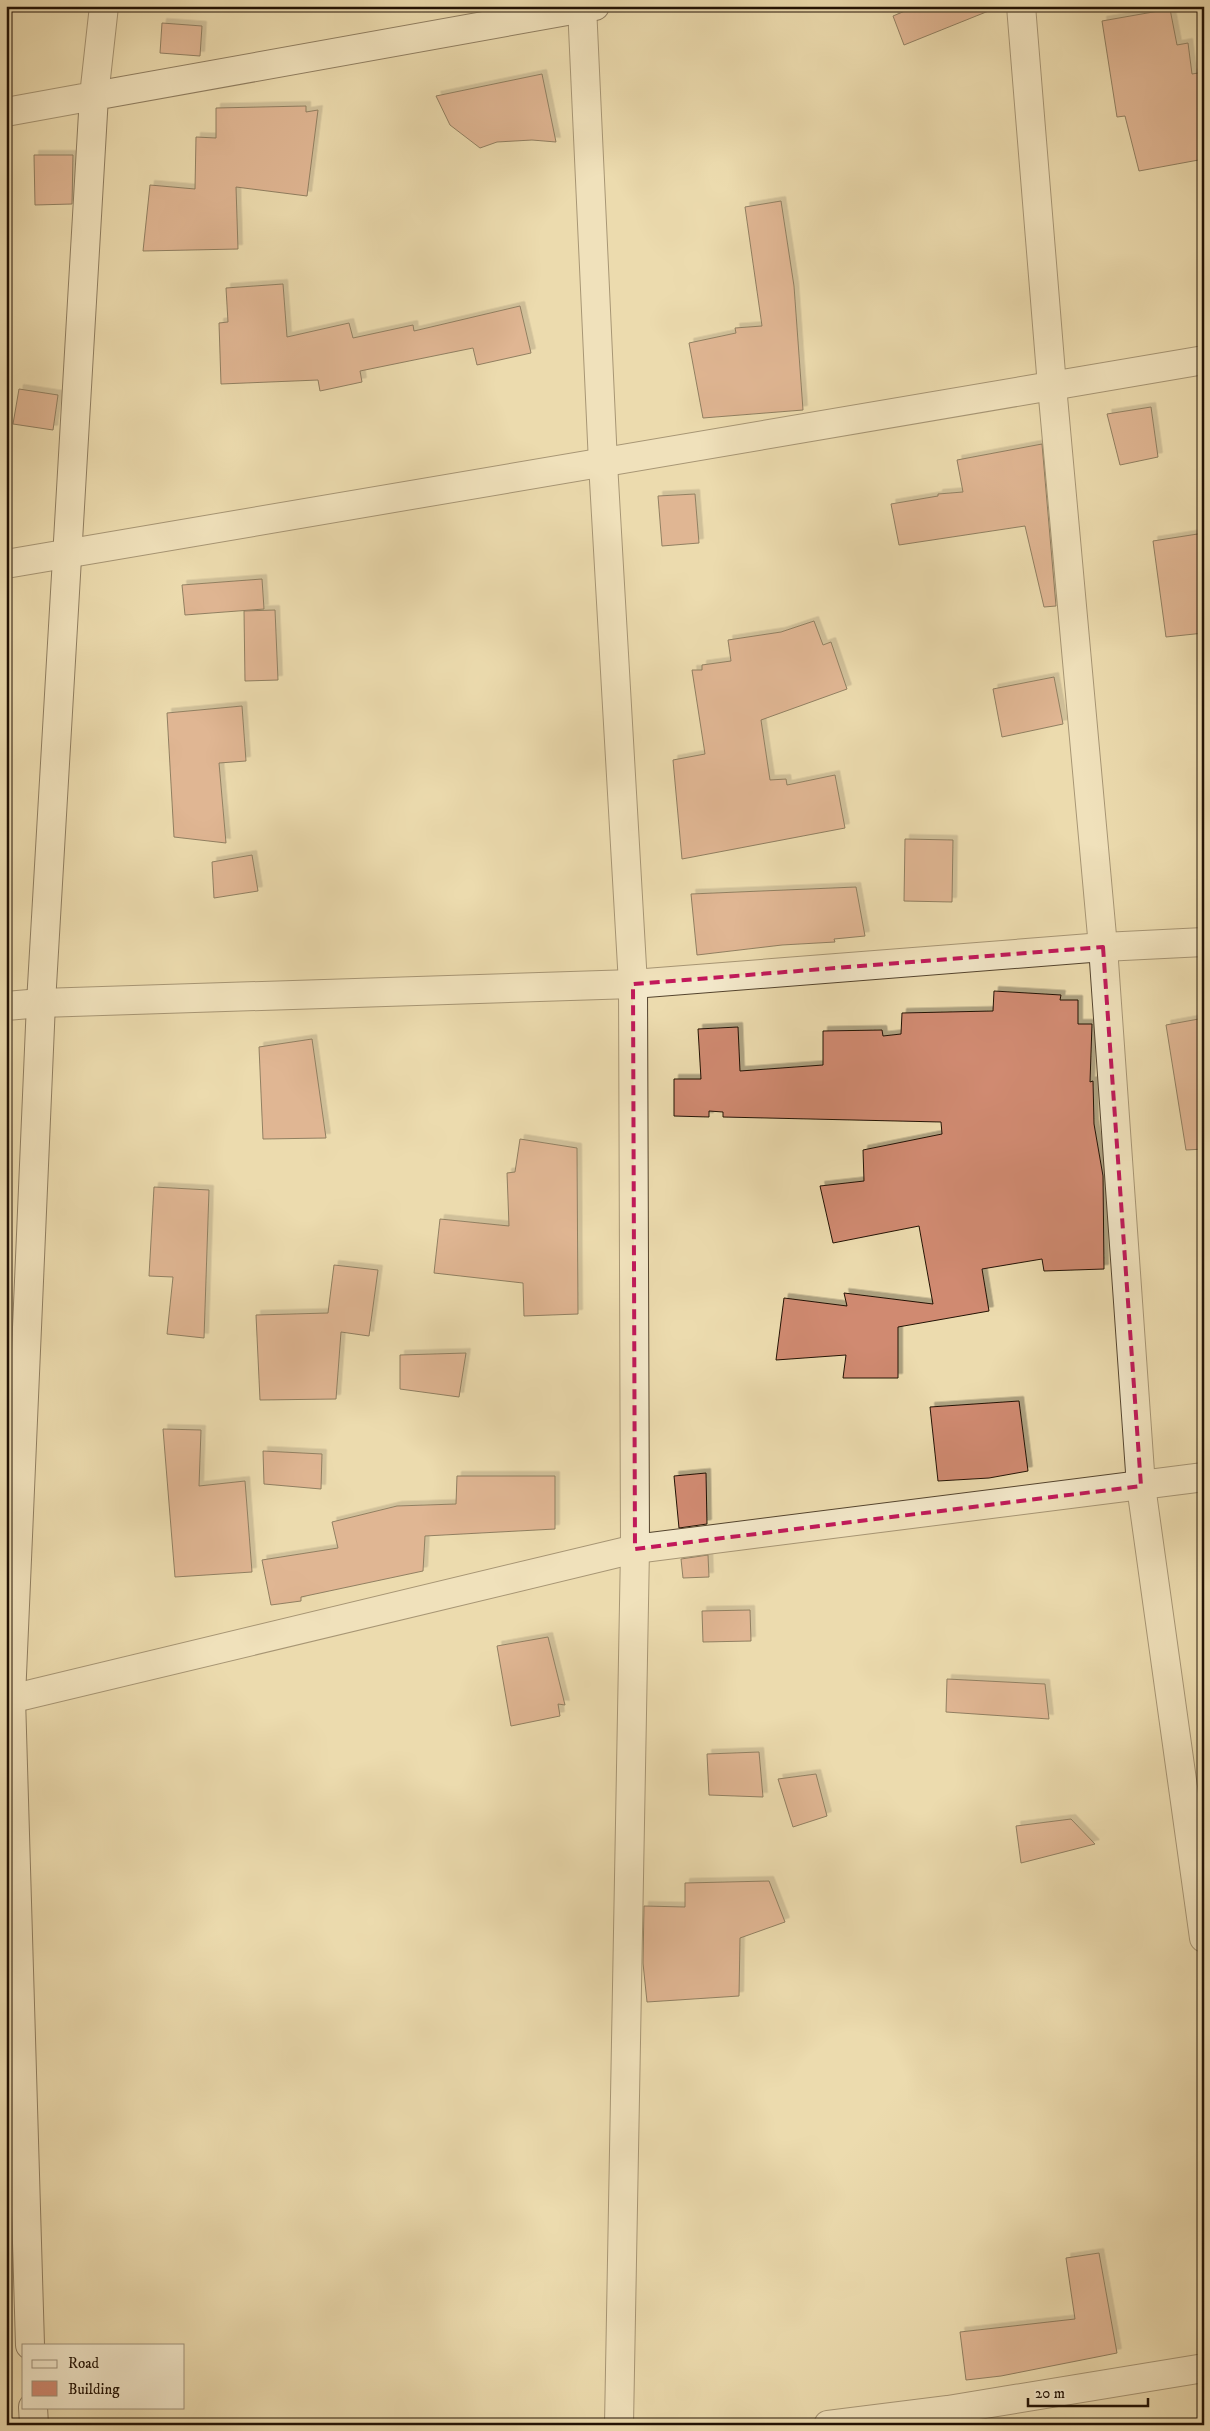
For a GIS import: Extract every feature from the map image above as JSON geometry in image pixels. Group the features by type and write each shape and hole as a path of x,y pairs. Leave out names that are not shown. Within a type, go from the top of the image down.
{"street":[{"path":"30,2344 9,1699 14,1435 94,96 104,6"},
{"path":"1021,6 1052,386 1103,947 1141,1486 1204,1938"},
{"path":"6,112 586,7 603,463 632,984 635,1549 619,2425"},
{"path":"6,564 1204,360"},
{"path":"6,1006 41,1003 632,984 1103,947 1204,942"},
{"path":"9,1699 635,1549 1204,1477"},
{"path":"828,2425 948,2410 1204,2368"},
{"path":"33,2408 34,2425"}],"highlighted area":[{"path":"1103,947 1141,1486 635,1549 633,984"}],"building":[{"path":"917,6 996,6 996,8 904,45 893,16"},
{"path":"1170,9 1177,45 1188,43 1192,74 1204,72 1204,159 1139,171 1125,116 1117,117 1102,21"},
{"path":"162,23 202,26 200,56 160,53"},
{"path":"542,74 556,142 532,140 497,142 480,148 450,125 436,96"},
{"path":"306,106 306,112 318,110 307,196 236,187 238,249 143,251 150,185 195,189 196,137 216,138 216,108"},
{"path":"34,155 73,155 72,204 35,205"},
{"path":"781,201 794,286 803,410 703,418 689,343 736,333 735,328 762,326 745,207"},
{"path":"283,284 287,337 349,323 353,338 413,325 414,331 520,306 531,353 477,365 473,348 360,371 362,382 320,391 318,380 221,384 219,323 228,322 226,288"},
{"path":"19,389 58,395 53,430 13,424"},
{"path":"1151,407 1158,457 1120,465 1107,414"},
{"path":"1042,444 1056,606 1044,607 1025,526 899,545 891,504 938,496 938,494 963,492 957,460"},
{"path":"695,494 699,543 662,546 658,496"},
{"path":"1204,533 1204,633 1166,637 1153,541"},
{"path":"262,579 264,609 185,615 182,585"},
{"path":"275,610 278,680 245,681 244,611"},
{"path":"814,621 823,645 831,642 847,689 761,720 770,780 786,779 787,785 835,775 845,828 682,859 673,760 705,754 692,670 702,670 702,665 731,661 728,640 781,632"},
{"path":"1054,677 1063,724 1002,737 993,689"},
{"path":"242,706 246,761 219,763 226,843 174,837 167,713"},
{"path":"905,839 953,840 952,902 904,901"},
{"path":"252,855 258,891 214,898 212,862"},
{"path":"856,887 865,936 834,939 835,942 782,945 697,955 691,894"},
{"path":"994,991 1061,995 1060,1000 1078,1000 1078,1024 1092,1024 1090,1082 1093,1081 1094,1124 1103,1176 1104,1269 1044,1271 1042,1259 982,1269 989,1311 898,1327 898,1378 843,1378 846,1355 776,1360 784,1298 847,1306 844,1293 933,1304 919,1226 833,1243 820,1186 864,1181 863,1150 942,1134 941,1122 723,1117 723,1112 709,1111 709,1117 674,1116 674,1079 701,1079 698,1029 738,1027 740,1071 823,1065 823,1031 882,1030 883,1036 901,1034 902,1013 993,1011"},
{"path":"1204,1018 1204,1149 1186,1150 1166,1025"},
{"path":"312,1039 326,1138 263,1139 259,1047"},
{"path":"520,1139 577,1148 578,1314 524,1316 523,1283 434,1273 440,1219 509,1226 507,1173 515,1172"},
{"path":"154,1187 209,1190 204,1338 167,1334 173,1277 149,1276"},
{"path":"334,1265 378,1270 369,1336 341,1332 336,1399 260,1400 256,1315 328,1313"},
{"path":"466,1353 459,1397 400,1389 400,1355"},
{"path":"1019,1401 1028,1471 989,1478 938,1481 930,1407"},
{"path":"163,1429 201,1430 199,1486 245,1481 252,1572 175,1577"},
{"path":"263,1451 322,1454 321,1489 264,1484"},
{"path":"706,1473 707,1524 679,1528 674,1476"},
{"path":"457,1476 555,1476 555,1529 425,1536 423,1571 301,1597 301,1601 271,1605 262,1560 338,1548 332,1522 397,1506 456,1504"},
{"path":"708,1555 709,1577 683,1578 681,1559"},
{"path":"750,1610 751,1641 703,1642 702,1611"},
{"path":"548,1637 565,1705 558,1704 560,1716 511,1726 497,1646"},
{"path":"947,1679 1045,1684 1049,1719 946,1712"},
{"path":"759,1752 763,1797 709,1795 707,1754"},
{"path":"816,1774 827,1816 793,1827 778,1779"},
{"path":"1071,1819 1095,1844 1021,1863 1016,1826"},
{"path":"769,1881 785,1922 740,1938 739,1996 647,2002 643,1963 644,1906 685,1907 685,1883"},
{"path":"1099,2253 1117,2353 1001,2376 966,2380 960,2332 1075,2319 1066,2258"}]}
